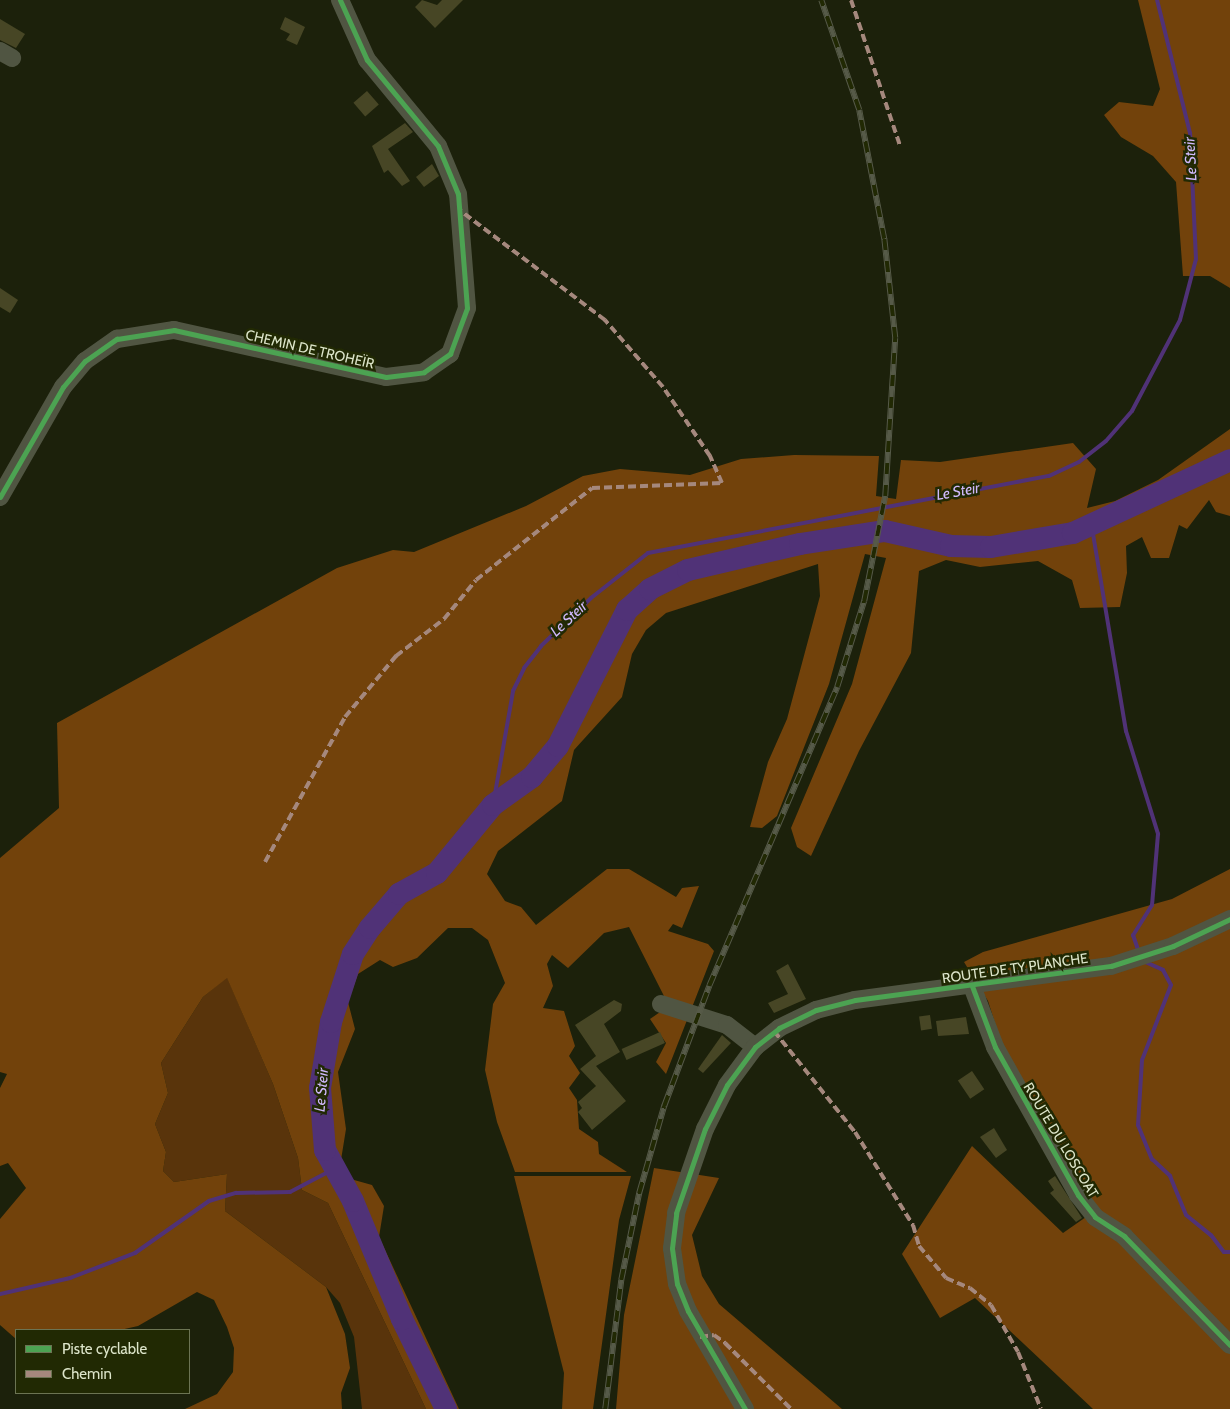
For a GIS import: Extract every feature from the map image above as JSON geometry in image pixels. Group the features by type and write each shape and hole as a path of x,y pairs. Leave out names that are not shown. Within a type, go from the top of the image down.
{"street":[{"name":"CHEMIN DE TROHEÏR","path":"0,497 63,387 85,361 118,339 174,330 386,378 424,372 450,354 467,308 458,194 438,146 367,60 340,0"},
{"name":"ROUTE DE TY PLANCHE","path":"745,1409 688,1311 674,1272 672,1248 676,1213 705,1129 727,1085 755,1047 779,1028 816,1010 855,1000 1063,975 1143,956 1230,919"},
{"name":"ROUTE DU LOSCOAT","path":"972,986 995,1047 1078,1195 1095,1217 1124,1236 1230,1345"},
{"path":"661,1004 682,1007 714,1019 755,1047"}],"shaded area":[{"path":"1138,0 1230,0 1230,288 1210,276 1183,276 1176,182 1153,156 1121,137 1104,115 1119,102 1153,106 1160,89"},
{"path":"1230,429 1230,516 1216,512 1209,500 1187,529 1179,525 1169,558 1151,558 1142,537 1126,546 1127,573 1120,607 1080,608 1072,580 1038,561 980,567 946,560 919,571 911,653 859,751 811,856 797,847 791,828 852,684 886,558 865,554 829,684 777,816 762,828 750,827 768,762 787,719 820,596 818,564 666,613 646,630 632,654 622,697 574,750 562,801 498,851 487,874 505,901 521,907 536,925 607,869 629,869 676,897 682,888 699,886 682,928 673,924 668,931 708,944 714,951 666,1074 656,1062 666,1043 650,1019 663,1010 664,996 629,927 604,933 568,968 552,955 547,964 553,986 543,1008 564,1011 575,1046 569,1056 580,1073 569,1088 577,1100 579,1129 598,1142 599,1154 627,1172 515,1172 497,1122 485,1070 493,1004 505,983 488,940 472,928 448,928 417,958 393,967 380,960 358,974 348,1002 355,1029 338,1072 346,1129 341,1160 347,1178 372,1185 384,1206 379,1237 459,1409 426,1409 328,1203 302,1190 298,1158 273,1084 227,978 203,997 161,1063 168,1093 155,1124 166,1152 163,1171 174,1182 227,1174 225,1211 326,1287 345,1334 350,1368 341,1393 342,1409 185,1409 217,1394 233,1372 234,1348 227,1327 214,1300 197,1292 138,1326 124,1329 15,1329 15,1338 0,1325 0,1219 26,1188 8,1163 0,1166 0,1088 7,1074 0,1072 0,858 59,808 57,723 337,568 393,550 414,552 526,506 583,476 620,469 690,475 741,459 794,455 879,456 876,496 896,499 901,460 940,462 1073,443 1096,469 1087,508 1115,501 1158,480"},
{"path":"1230,869 1230,1409 1093,1409 975,1298 940,1318 902,1254 972,1146 1063,1233 1096,1210 1002,1045 988,1001 964,962 983,952 1172,899"},
{"path":"227,977 273,1084 298,1158 302,1190 328,1203 426,1409 362,1409 354,1337 340,1303 326,1287 225,1211 227,1174 174,1182 163,1171 166,1152 155,1124 168,1093 161,1063 203,997"},
{"path":"654,1168 719,1178 692,1235 702,1276 719,1304 842,1409 616,1409 624,1315"},
{"path":"514,1176 631,1176 619,1220 593,1409 562,1409 564,1373"}],"building":[{"path":"422,0 437,5 442,0 463,0 435,28 415,7"},
{"path":"285,17 305,27 297,45 286,40 290,34 280,29"},
{"path":"0,19 25,34 16,48 0,40"},
{"path":"367,91 379,105 365,116 353,103"},
{"path":"405,123 413,132 388,149 410,181 402,186 388,170 384,173 372,146"},
{"path":"432,164 439,176 424,187 416,177"},
{"path":"0,288 18,300 10,313 0,307"},
{"path":"788,964 806,999 774,1013 768,1003 788,994 776,971"},
{"path":"614,1000 622,1004 621,1011 604,1024 620,1052 596,1066 626,1101 592,1130 578,1112 582,1108 578,1102 596,1086 580,1069 596,1056 575,1025"},
{"path":"930,1015 932,1029 921,1030 919,1017"},
{"path":"966,1017 969,1034 938,1036 936,1021"},
{"path":"660,1032 665,1043 627,1060 622,1049"},
{"path":"722,1035 731,1043 703,1073 698,1069"},
{"path":"972,1071 984,1089 970,1099 958,1081"},
{"path":"994,1128 1007,1150 996,1158 980,1137"},
{"path":"1055,1176 1082,1218 1076,1222 1050,1193 1054,1190 1048,1181"}],"waterway":[{"name":"Le Steir","path":"493,805 513,691 524,668 541,646 591,598 648,553 1049,476 1079,462 1106,441 1132,411 1180,320 1196,259 1190,133 1157,0"},
{"name":"Le Steir","path":"446,1409 402,1319 353,1201 325,1150 320,1088 331,1022 353,954 370,928 399,894 437,873 493,805 532,777 558,746 627,610 650,589 688,570 800,544 885,531 951,546 991,547 1073,533 1230,460"},
{"path":"1092,528 1126,731 1158,834 1152,905 1133,935 1139,952"},
{"path":"1143,961 1163,970 1171,985 1142,1060 1138,1125 1152,1159 1170,1176 1186,1215 1211,1235 1224,1252 1230,1252"},
{"path":"0,1294 70,1278 135,1253 209,1201 236,1193 290,1192 334,1169"}],"railway":[{"path":"605,1409 621,1280 639,1193 664,1106 709,986 837,687 864,601 885,496 895,338 884,239 859,110 821,0"}],"marked path":[{"path":"851,0 900,146"},
{"path":"265,862 345,717 396,656 444,619 476,580 592,488 722,483 710,456 663,387 605,320 461,211"},
{"path":"774,1031 855,1132 913,1225 919,1246 946,1278 970,1288 991,1305 1018,1352 1041,1409"},
{"path":"700,1337 714,1335 725,1343 791,1409"}],"cycle path":[{"path":"0,497 63,387 85,361 117,339 174,330 386,377 424,372 450,354 467,308 458,194 438,146 367,60 340,0"},
{"path":"745,1409 688,1311 677,1284 672,1248 676,1213 705,1129 727,1085 755,1047 779,1028 816,1010 855,1000 1111,966 1173,946 1230,919"},
{"path":"972,986 995,1047 1078,1195 1095,1217 1124,1236 1230,1345"}]}
